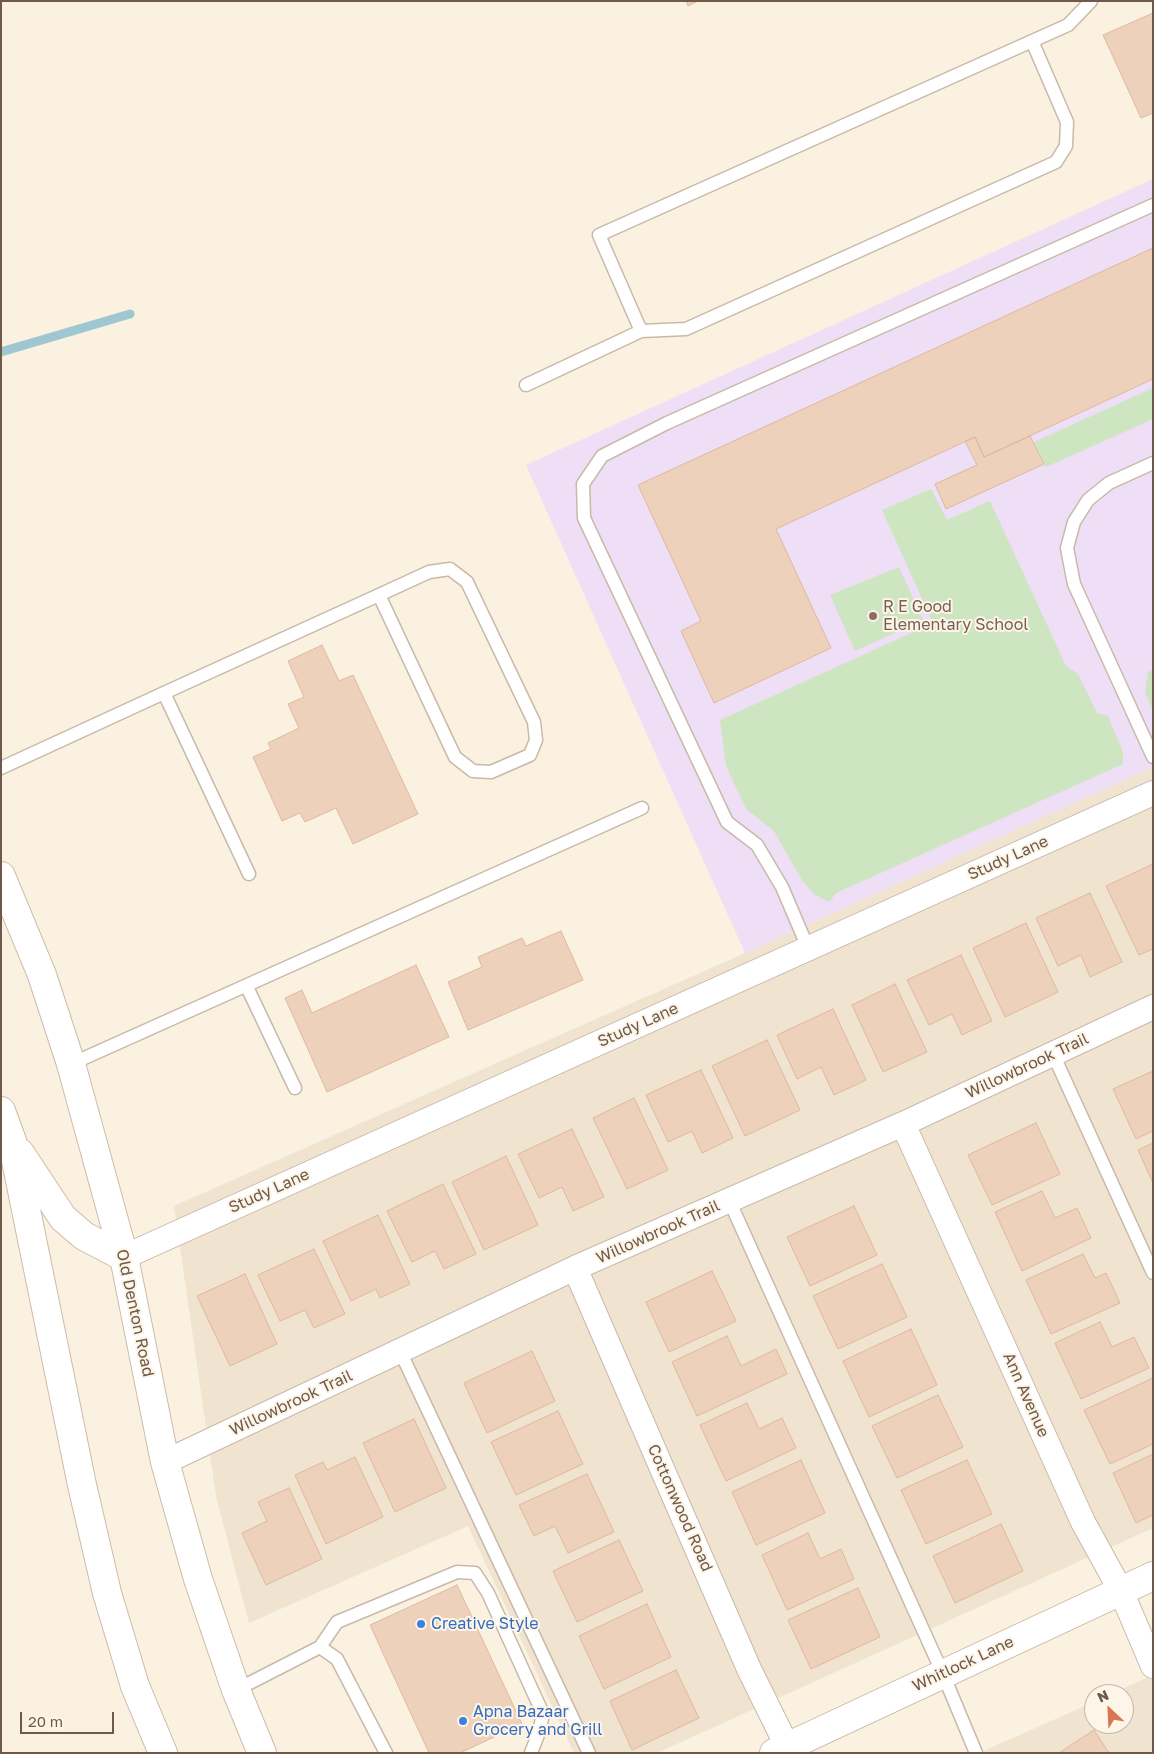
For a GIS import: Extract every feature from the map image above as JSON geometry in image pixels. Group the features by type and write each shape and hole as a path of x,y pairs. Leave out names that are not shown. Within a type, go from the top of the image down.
{"main road":[{"name":"Old Denton Road","path":"1,876 42,975 71,1064 124,1257 165,1462 198,1579 236,1690 262,1753"},
{"path":"1,1111 12,1141 82,1485 107,1593 135,1686 163,1753"},
{"path":"12,1141 63,1218 84,1236 124,1257"},
{"name":"Whitlock Lane","path":"780,1750 1153,1576"}],"street":[{"name":"Study Lane","path":"124,1257 1153,793"},
{"name":"Willowbrook Trail","path":"165,1462 575,1268 903,1124 1153,1007"},
{"name":"Ann Avenue","path":"903,1124 1083,1522 1121,1591 1153,1666"},
{"name":"Cottonwood Road","path":"575,1268 749,1669 780,1750"}],"lane":[{"path":"641,331 600,235 1068,25 1091,1"},
{"path":"526,385 641,331 686,329 1056,162 1066,146 1067,122 1032,41"},
{"path":"808,948 782,887 757,845 727,822 584,518 583,484 602,456 658,427 1153,205"},
{"path":"1153,464 1109,483 1088,500 1074,522 1068,548 1074,584 1153,757"},
{"path":"1,768 379,595 436,571 450,569 467,582 534,722 536,740 530,755 491,772 473,771 455,757 379,595"},
{"path":"164,693 249,874"},
{"path":"71,1064 642,808"},
{"path":"247,986 295,1088"},
{"path":"1053,1054 1153,1273"},
{"path":"729,1200 943,1674 976,1753"},
{"path":"400,1351 588,1753"},
{"path":"236,1690 320,1647 337,1622 457,1572 475,1573 488,1593 543,1714 531,1753"},
{"path":"320,1647 337,1659 386,1753"}],"shaded area":[{"name":"R E Good Elementary School","path":"1153,179 1153,767 745,953 526,465"},
{"path":"1153,767 1153,1528 657,1753 574,1753 468,1526 249,1623 216,1496 174,1206 745,953"},
{"path":"1153,1675 1153,1753 979,1753 1084,1706 1084,1734 1134,1734 1133,1684"}],"green space":[{"path":"1153,388 1153,419 1046,467 1034,442"},
{"path":"931,489 947,520 990,501 1066,666 1078,674 1097,713 1108,716 1123,752 1123,764 836,893 829,902 815,895 802,880 774,831 746,809 726,766 720,720 933,623 882,510"},
{"path":"899,567 923,620 855,651 830,595"},
{"path":"1153,670 1153,711 1145,692 1148,672"}],"building":[{"path":"686,1 698,1 688,6"},
{"path":"1153,13 1153,113 1141,118 1103,35"},
{"path":"1153,248 1153,379 984,457 975,437 776,529 831,648 714,703 681,631 701,621 638,485"},
{"path":"1030,436 1044,464 946,509 935,484 977,465 965,441 975,437 984,457"},
{"path":"322,645 339,681 353,675 418,814 353,844 336,808 305,822 300,813 282,821 253,757 271,749 268,743 299,728 288,704 304,697 288,661"},
{"path":"1153,864 1153,949 1139,955 1106,886"},
{"path":"1090,893 1122,962 1090,977 1081,955 1058,966 1036,918"},
{"path":"1026,923 1058,992 1005,1017 973,948"},
{"path":"561,931 583,980 468,1030 448,982 482,967 478,957 522,938 526,946"},
{"path":"961,955 992,1021 962,1035 952,1014 929,1025 907,980"},
{"path":"416,965 449,1037 327,1092 285,998 302,990 312,1013"},
{"path":"895,984 927,1052 883,1072 852,1005"},
{"path":"833,1009 866,1080 834,1095 821,1067 797,1079 777,1035"},
{"path":"767,1040 800,1110 745,1136 712,1066"},
{"path":"701,1070 733,1138 702,1153 692,1131 668,1142 646,1095"},
{"path":"1153,1071 1153,1131 1136,1139 1113,1089"},
{"path":"634,1098 668,1170 627,1189 593,1118"},
{"path":"1036,1123 1060,1174 992,1205 968,1155"},
{"path":"572,1129 604,1197 573,1211 562,1187 539,1198 518,1154"},
{"path":"1153,1143 1153,1183 1138,1150"},
{"path":"506,1156 538,1225 484,1250 452,1182"},
{"path":"443,1184 476,1254 444,1269 435,1251 412,1262 387,1211"},
{"path":"1042,1191 1055,1218 1077,1208 1091,1238 1022,1271 995,1212"},
{"path":"854,1206 877,1255 810,1286 787,1237"},
{"path":"378,1215 410,1284 380,1298 376,1289 351,1301 323,1241"},
{"path":"314,1249 345,1314 314,1328 305,1310 280,1321 258,1275"},
{"path":"1083,1254 1095,1278 1106,1273 1120,1303 1051,1334 1026,1280"},
{"path":"882,1264 907,1317 838,1349 813,1296"},
{"path":"712,1271 736,1321 669,1352 646,1302"},
{"path":"245,1274 277,1344 230,1366 197,1296"},
{"path":"1100,1322 1112,1347 1134,1337 1149,1368 1081,1399 1055,1343"},
{"path":"911,1329 937,1385 869,1417 843,1361"},
{"path":"727,1336 741,1366 776,1349 787,1374 697,1416 672,1362"},
{"path":"532,1351 555,1401 487,1433 464,1383"},
{"path":"1153,1378 1153,1444 1110,1464 1084,1410"},
{"path":"938,1395 963,1447 897,1478 872,1426"},
{"path":"747,1403 759,1429 782,1418 796,1448 726,1481 700,1425"},
{"path":"558,1411 583,1464 516,1495 491,1442"},
{"path":"414,1419 446,1488 395,1512 363,1443"},
{"path":"1153,1454 1153,1515 1136,1523 1113,1473"},
{"path":"355,1457 383,1517 326,1544 295,1475 323,1462 327,1470"},
{"path":"801,1460 825,1513 756,1545 732,1492"},
{"path":"967,1460 992,1514 926,1544 901,1490"},
{"path":"587,1474 614,1532 568,1553 555,1526 534,1536 519,1505"},
{"path":"289,1488 322,1559 266,1585 242,1533 267,1521 258,1502"},
{"path":"1001,1524 1023,1571 955,1603 933,1556"},
{"path":"808,1533 820,1559 841,1549 854,1579 787,1610 762,1555"},
{"path":"619,1540 643,1591 577,1622 553,1571"},
{"path":"457,1585 522,1724 460,1753 429,1753 370,1625"},
{"path":"858,1588 880,1637 811,1669 788,1620"},
{"path":"647,1604 671,1657 604,1689 579,1636"},
{"path":"676,1670 699,1718 632,1750 610,1701"},
{"path":"1088,1734 1097,1734 1109,1753 1059,1753"}],"waterway":[{"path":"1,352 130,314"}],"place":[{"name":"R E Good Elementary School","path":"873,616"},
{"name":"Creative Style","path":"421,1624"},
{"name":"Apna Bazaar Grocery and Grill","path":"463,1721"}]}
